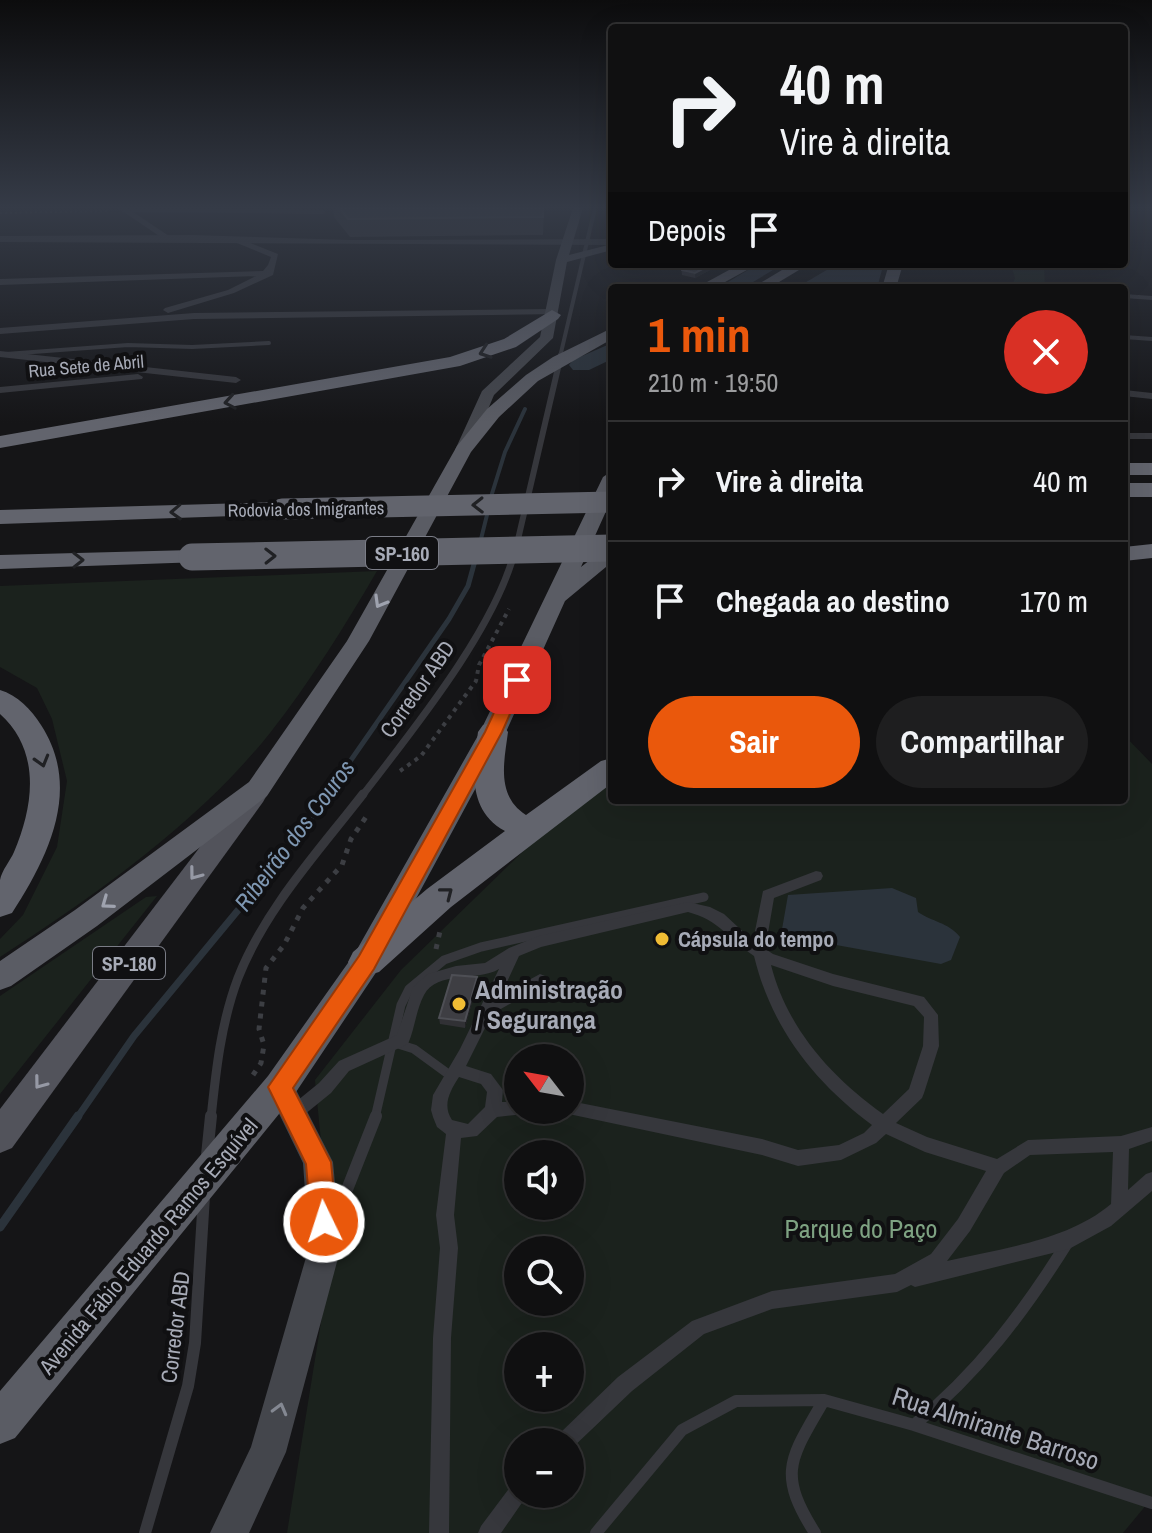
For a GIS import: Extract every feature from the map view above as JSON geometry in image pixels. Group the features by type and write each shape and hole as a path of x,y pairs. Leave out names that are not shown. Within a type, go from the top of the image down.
{"highway":[{"path":"0,442 453,362 510,343 553,313"},
{"path":"463,450 506,399 559,360 608,335"},
{"name":"SP-180","path":"258,789 358,641 463,450"},
{"path":"1128,469 1152,469"},
{"name":"Avenida Fábio Eduardo Ramos Esquível","path":"0,1423 204,1178 287,1100 493,732 608,485"},
{"path":"1128,490 1152,490"},
{"name":"Rodovia dos Imigrantes","path":"0,517 608,502"},
{"path":"1128,535 1152,534"},
{"name":"SP-160","path":"0,562 608,550"},
{"path":"1128,554 1152,551"},
{"path":"552,600 608,553"},
{"path":"0,699 21,717 33,735 46,764 47,789 31,854 0,904"},
{"path":"493,732 488,776 493,805 502,818 533,828"},
{"path":"366,962 439,898 608,771"},
{"path":"0,977 86,918 258,789"}],"main road":[{"name":"SP-180","path":"463,450 487,394 546,338 559,280"},
{"name":"SP-180","path":"0,1137 258,789"},
{"path":"229,1533 268,1452 325,1247 318,1162 287,1100"}],"street":[{"path":"0,282 74,280"},
{"path":"115,322 223,295 256,280"},
{"path":"0,331 313,313 553,313"},
{"path":"0,354 236,380"},
{"name":"Rua Sete de Abril","path":"0,390 175,374"},
{"path":"1128,436 1152,436"},
{"path":"816,876 768,895 760,953 775,1004 810,1058 884,1124 921,1142 998,1167"},
{"path":"287,1100 325,1088 344,1066 405,1036 418,991 433,978 488,968 514,952 539,942 688,907 719,918 760,953 833,980 919,1001 931,1015 931,1046 916,1093 870,1138 841,1152 798,1158 762,1147 584,1111"},
{"path":"454,1073 486,1079 495,1090 493,1110 471,1131 454,1131 446,1126 439,1109 454,1073 514,952"},
{"path":"484,1011 540,980"},
{"path":"493,1110 504,1110"},
{"path":"439,1533 442,1338 449,1248 445,1215 454,1131"},
{"path":"897,1283 937,1260 964,1225 998,1167 1028,1148 1121,1144 1152,1134"},
{"path":"1119,1209 1121,1144"},
{"path":"579,1428 625,1384 698,1327 772,1300 897,1283 1069,1240 1119,1209 1152,1180"},
{"path":"247,1533 268,1452"},
{"path":"488,1533 507,1508"}],"lane":[{"name":"Corredor ABD","path":"145,1533 188,1386 195,1343 204,1178 219,1050 239,976 272,912 440,693 494,604 514,556 578,280"},
{"path":"1128,296 1152,298"},
{"path":"1128,337 1152,339"},
{"path":"0,354 128,345 192,347 269,343"},
{"path":"1128,393 1152,396"},
{"path":"325,1247 377,1113 401,1005 409,989 444,960 481,947 704,897"},
{"path":"393,1043 414,1049 454,1073"},
{"path":"914,1425 941,1405 1015,1324 1069,1240"},
{"path":"815,1533 794,1499 789,1474 795,1454 824,1400"},
{"name":"Rua Almirante Barroso","path":"596,1533 682,1430 736,1401 824,1400 914,1425 1152,1503"}],"green space":[{"path":"1014,280 1045,280 1045,284 1013,284"},
{"path":"377,571 299,694 242,766 144,856 0,957 0,939 23,915 57,847 67,781 52,719 37,688 0,667 0,586"},
{"name":"Parque do Paço","path":"1128,739 1152,764 1152,1498 1123,1533 287,1533 332,1254 315,1080 401,970 578,798 608,779 608,804 1128,804"},
{"path":"157,896 0,1094 0,996 146,897"}],"shaded area":[{"path":"810,280 879,280 878,284 803,284"},
{"path":"892,888 916,898 918,912 950,928 960,937 951,960 941,964 781,935 788,895"}],"building":[{"name":"Administração / Segurança","path":"452,975 477,977 465,1021 439,1018"}],"waterway":[{"name":"Ribeirão dos Couros","path":"736,284 744,280"},
{"name":"Ribeirão dos Couros","path":"581,365 608,352"},
{"name":"Ribeirão dos Couros","path":"490,500 505,452 525,409"},
{"name":"Ribeirão dos Couros","path":"480,543 488,511"},
{"name":"Ribeirão dos Couros","path":"326,796 449,619 468,586 476,557"},
{"name":"Ribeirão dos Couros","path":"77,1118 134,1036 292,845 327,794"},
{"name":"Ribeirão dos Couros","path":"0,1227 78,1116"}],"place":[{"name":"Cápsula do tempo","path":"662,939"},
{"name":"Administração / Segurança","path":"459,1004"}],"route":[{"path":"324,1222 318,1162 280,1087 366,962 493,732 517,680"}]}
